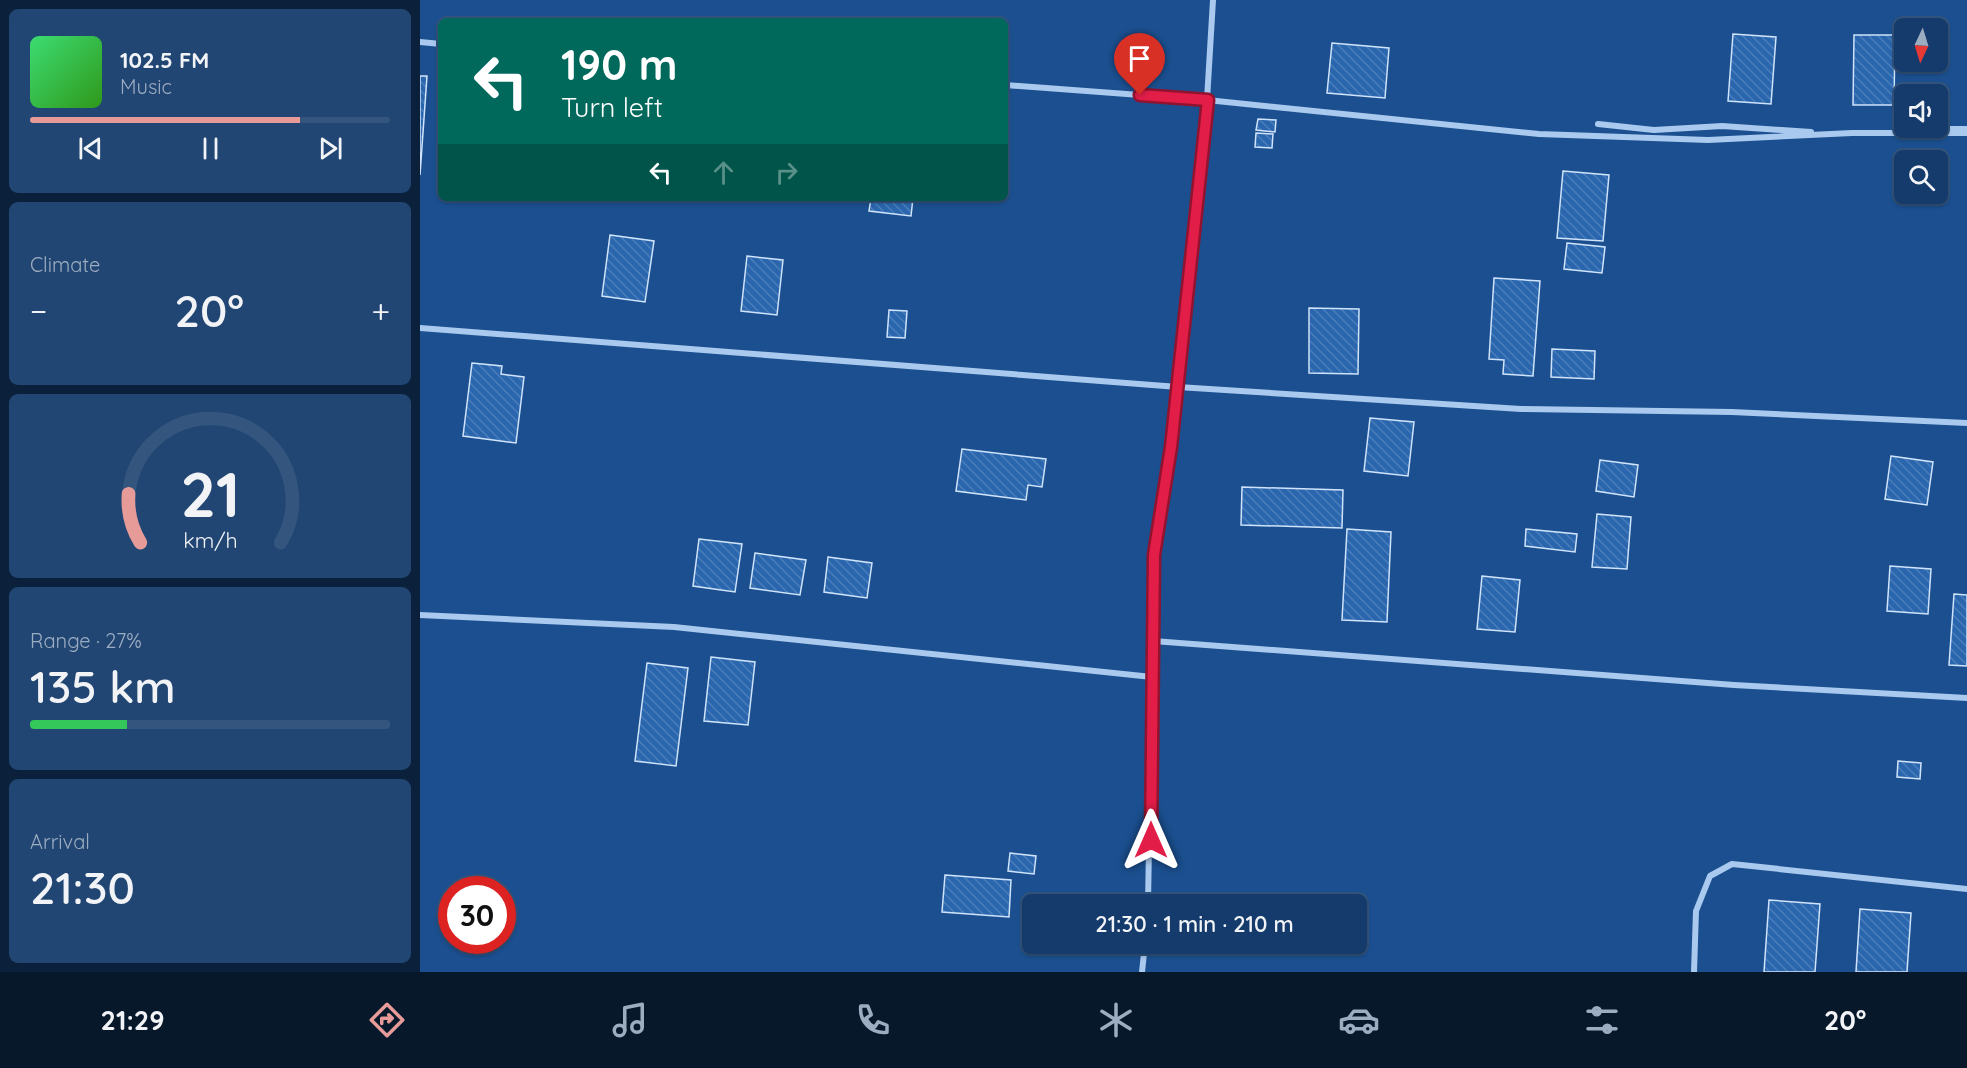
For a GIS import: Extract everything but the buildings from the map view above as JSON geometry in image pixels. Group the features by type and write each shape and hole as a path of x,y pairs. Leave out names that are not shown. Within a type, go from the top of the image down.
{"street":[{"path":"1148,894 1154,555 1178,387 1208,100 1213,0"},
{"path":"420,42 438,44"},
{"path":"1008,85 1208,100 1539,134 1708,140 1967,131"},
{"path":"1598,124 1654,130 1722,126 1823,133 1967,131"},
{"path":"420,328 1178,387 1521,409 1732,412 1967,423"},
{"path":"420,615 674,627 1152,677"},
{"path":"1153,641 1734,685 1967,698"},
{"path":"1694,972 1696,911 1710,876 1732,864 1967,889"},
{"path":"1142,972 1144,954"}],"route":[{"path":"1140,95 1208,100 1171,447 1154,555 1151,840"}]}
